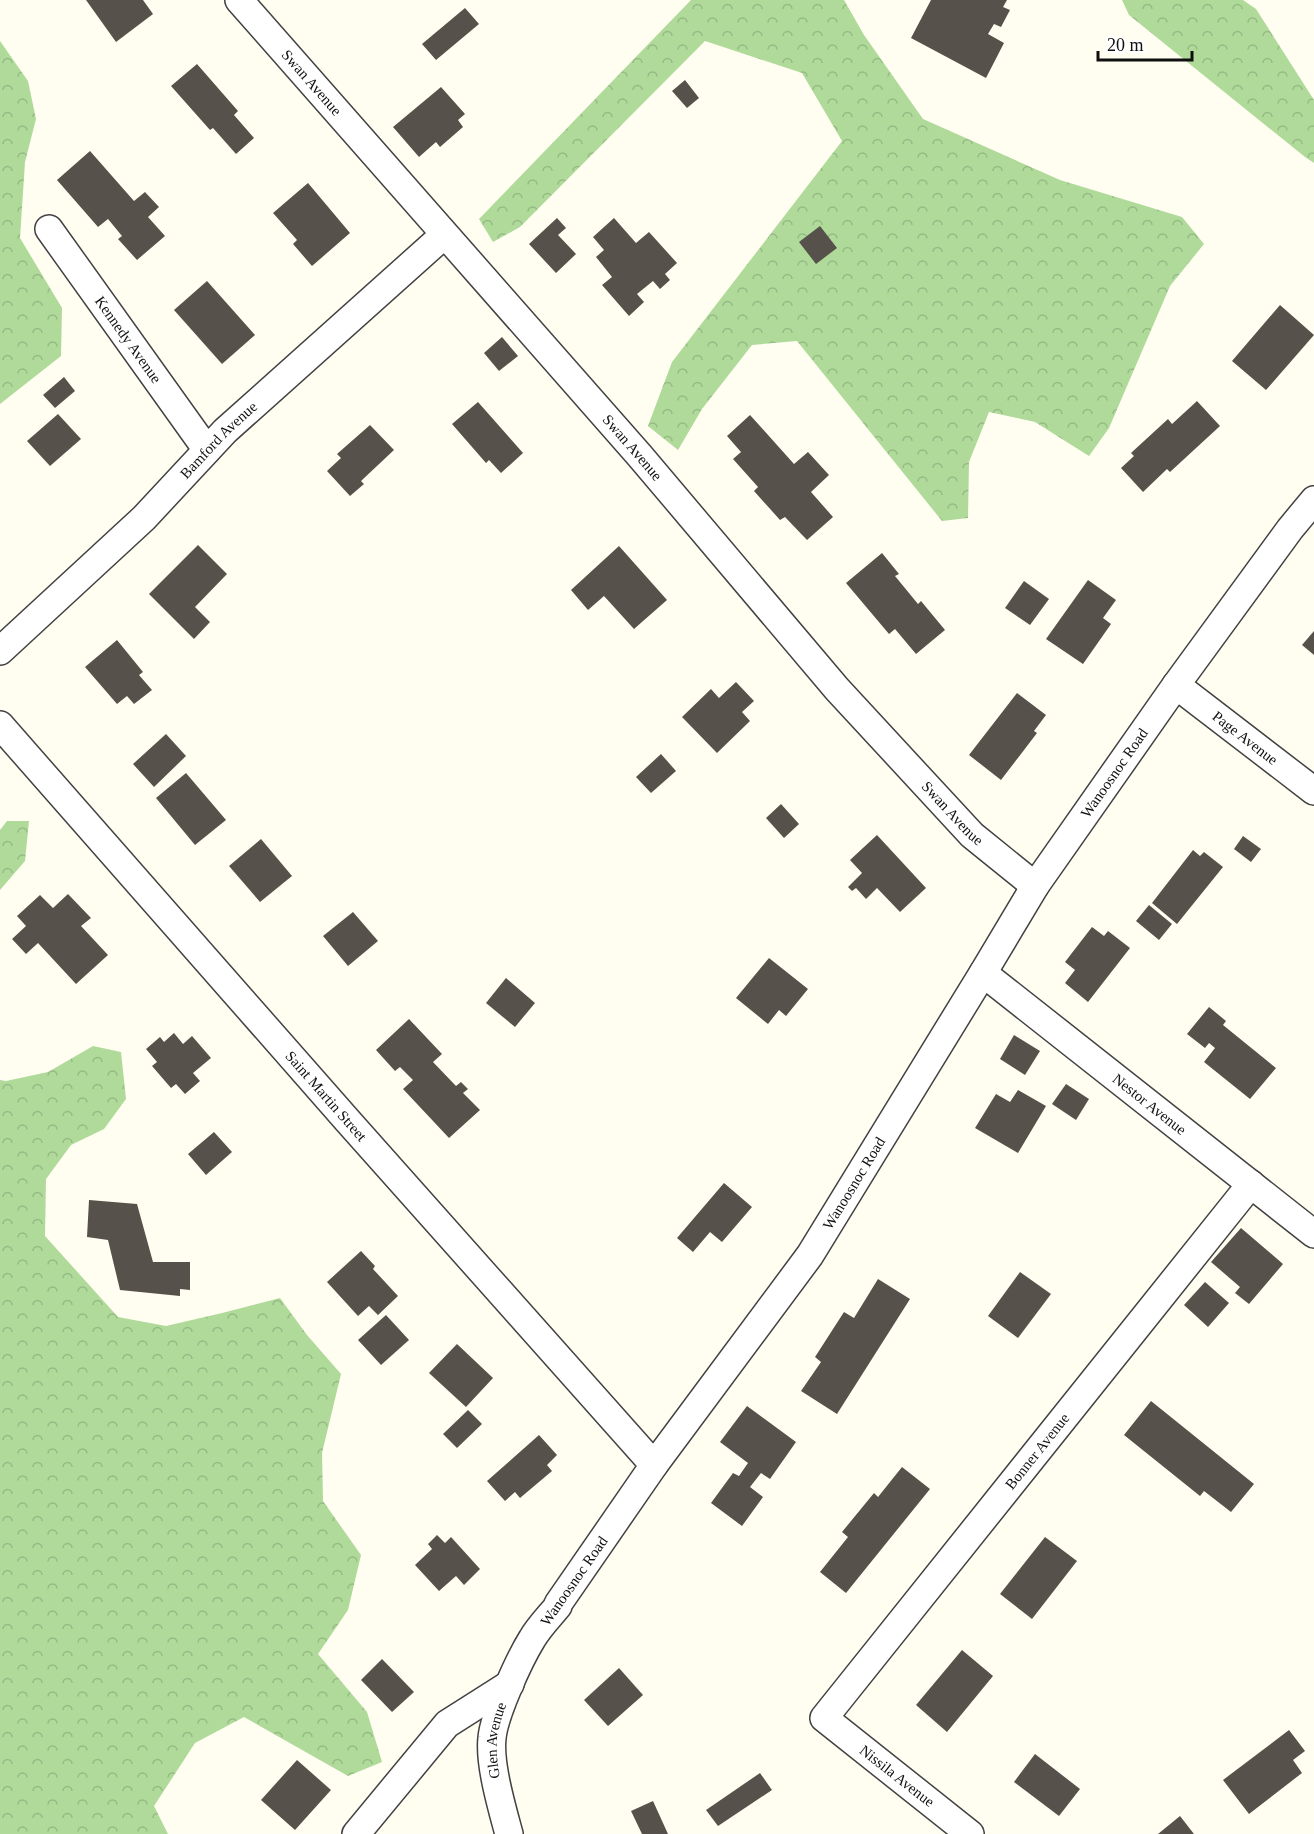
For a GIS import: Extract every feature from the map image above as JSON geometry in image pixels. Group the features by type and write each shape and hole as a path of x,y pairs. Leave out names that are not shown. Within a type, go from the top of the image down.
{"street":[{"name":"Swan Avenue","path":"239,0 640,456 837,689 972,835 1035,886"},
{"name":"Kennedy Avenue","path":"49,230 207,450"},
{"name":"Bamford Avenue","path":"0,651 144,518 225,431 444,235"},
{"name":"Wanoosnoc Road","path":"510,1684 532,1638 558,1606 654,1465 810,1255 1035,886 1176,685 1290,529 1314,500"},
{"name":"Page Avenue","path":"1176,685 1314,791"},
{"name":"Saint Martin Street","path":"0,726 654,1465"},
{"name":"Nestor Avenue","path":"983,973 1314,1234"},
{"name":"Bonner Avenue","path":"824,1718 1251,1184"},
{"path":"356,1834 447,1724 510,1684"},
{"name":"Glen Avenue","path":"509,1834 492,1754 492,1738 495,1719 510,1684"},
{"name":"Nissila Avenue","path":"824,1718 970,1834"}],"green space":[{"path":"691,0 844,0 864,35 923,119 1060,180 1182,217 1204,244 1170,286 1109,428 1089,456 1035,422 989,412 969,462 968,518 942,521 797,341 752,345 702,409 678,450 648,426 672,362 842,141 802,73 705,41 520,227 493,242 479,219"},
{"path":"1122,0 1243,0 1256,9 1314,100 1314,163 1129,15"},
{"path":"0,41 28,81 36,119 25,162 20,238 62,308 61,356 0,404"},
{"path":"7,821 29,821 25,861 0,890 0,830"},
{"path":"93,1046 121,1052 126,1099 104,1129 71,1145 46,1179 45,1236 118,1317 166,1326 280,1298 307,1335 341,1374 322,1453 323,1501 361,1555 348,1610 318,1654 367,1712 382,1762 348,1776 244,1717 195,1743 154,1806 168,1834 0,1834 0,1080 6,1081 48,1072"}],"building":[{"path":"86,0 143,0 153,14 116,42"},
{"path":"931,0 1007,0 1003,7 1010,10 1001,27 994,24 988,34 1004,43 986,78 911,38"},
{"path":"465,8 479,24 436,60 422,44"},
{"path":"197,64 238,111 234,115 254,138 236,154 213,128 210,130 171,86"},
{"path":"685,80 699,98 687,108 672,91"},
{"path":"441,87 465,114 458,120 463,127 440,147 436,142 419,157 393,127"},
{"path":"90,151 134,201 145,192 159,207 148,217 165,236 137,260 118,239 122,236 108,219 98,227 57,180"},
{"path":"308,183 350,233 312,266 293,244 297,240 273,213"},
{"path":"557,218 566,228 558,235 576,254 556,273 529,244"},
{"path":"614,218 636,243 649,232 677,263 665,274 670,280 660,289 653,281 637,294 644,302 629,316 602,285 612,277 596,257 604,250 593,237"},
{"path":"820,226 837,248 816,264 799,242"},
{"path":"207,281 255,335 222,364 174,310"},
{"path":"1280,305 1314,335 1266,390 1232,361"},
{"path":"502,337 518,356 499,371 484,353"},
{"path":"64,377 75,391 55,408 43,395"},
{"path":"1197,401 1220,426 1170,472 1167,469 1143,492 1121,468 1134,456 1131,453 1168,419 1172,424"},
{"path":"478,402 523,453 501,473 489,460 486,463 452,424"},
{"path":"58,414 81,439 50,466 27,441"},
{"path":"750,415 794,464 808,452 829,475 811,492 833,517 807,540 785,517 780,520 754,491 758,487 733,459 741,452 727,436"},
{"path":"370,425 394,450 361,481 364,484 350,496 327,471 341,458 337,454"},
{"path":"198,545 227,574 195,607 210,622 194,639 149,594"},
{"path":"619,546 667,600 634,629 604,596 588,610 571,590"},
{"path":"882,553 899,574 895,576 918,604 921,601 945,630 916,654 895,629 889,634 846,583"},
{"path":"1088,580 1116,600 1103,618 1111,624 1083,664 1046,639"},
{"path":"1024,581 1049,599 1030,625 1005,608"},
{"path":"1314,631 1314,655 1302,645"},
{"path":"117,640 143,672 139,675 152,690 134,704 127,696 117,704 85,667"},
{"path":"736,682 754,701 742,712 750,721 717,753 682,717 711,689 719,698"},
{"path":"1017,693 1046,715 1034,731 1037,733 1001,780 969,755"},
{"path":"166,734 186,756 154,787 133,764"},
{"path":"661,754 676,771 651,793 636,777"},
{"path":"186,773 226,820 195,845 156,798"},
{"path":"781,804 799,824 784,838 766,818"},
{"path":"877,835 926,888 900,912 877,888 866,899 856,888 852,891 848,887 862,873 850,860"},
{"path":"1243,836 1261,849 1251,862 1234,849"},
{"path":"261,839 292,876 260,902 229,866"},
{"path":"1193,850 1200,856 1204,852 1223,867 1177,924 1152,903"},
{"path":"68,894 91,918 81,926 108,955 76,984 38,943 26,954 12,939 26,926 17,916 40,895 53,908"},
{"path":"1149,905 1172,924 1159,940 1136,921"},
{"path":"353,912 378,941 348,966 323,936"},
{"path":"1092,927 1104,936 1108,931 1130,948 1088,1002 1065,983 1075,970 1065,962"},
{"path":"769,958 808,989 786,1016 779,1010 768,1024 736,998"},
{"path":"506,978 535,1003 515,1027 486,1003"},
{"path":"1209,1007 1226,1021 1223,1025 1276,1068 1250,1099 1204,1062 1215,1048 1209,1043 1205,1048 1187,1034"},
{"path":"409,1019 442,1054 433,1062 456,1086 461,1082 468,1089 463,1093 480,1110 449,1138 403,1089 413,1080 400,1067 395,1071 376,1050"},
{"path":"174,1033 183,1044 192,1036 211,1058 193,1073 200,1081 185,1094 176,1084 171,1088 152,1066 157,1062 146,1049 160,1037 164,1042"},
{"path":"1014,1035 1040,1051 1025,1075 1000,1059"},
{"path":"1066,1084 1089,1099 1076,1120 1052,1104"},
{"path":"1018,1090 1046,1106 1018,1153 975,1128 996,1094 1010,1102"},
{"path":"214,1132 232,1152 206,1175 188,1154"},
{"path":"724,1183 752,1207 722,1242 710,1232 693,1252 677,1238"},
{"path":"89,1200 137,1204 153,1262 190,1262 190,1290 180,1289 180,1296 120,1290 108,1240 87,1237"},
{"path":"1241,1228 1283,1264 1249,1304 1235,1293 1240,1287 1211,1262"},
{"path":"361,1251 375,1266 373,1269 398,1296 378,1315 369,1306 358,1316 327,1282"},
{"path":"1020,1272 1051,1294 1018,1338 988,1316"},
{"path":"878,1279 910,1299 837,1414 801,1391 821,1362 815,1357 844,1312 854,1318"},
{"path":"1205,1282 1229,1303 1208,1327 1184,1305"},
{"path":"386,1315 409,1340 381,1365 358,1340"},
{"path":"457,1344 493,1378 466,1407 429,1373"},
{"path":"1151,1401 1254,1484 1231,1512 1204,1491 1200,1496 1124,1435"},
{"path":"747,1406 796,1442 770,1479 761,1473 750,1487 763,1497 742,1526 711,1503 733,1473 739,1476 748,1463 720,1442"},
{"path":"468,1410 482,1424 457,1448 443,1434"},
{"path":"539,1435 557,1455 547,1465 552,1471 520,1498 515,1492 505,1501 487,1481"},
{"path":"902,1467 930,1489 846,1593 820,1572 848,1537 842,1532 874,1493 878,1497"},
{"path":"437,1535 445,1543 451,1537 480,1569 464,1585 456,1576 439,1591 415,1565 432,1549 428,1544"},
{"path":"1045,1537 1077,1561 1032,1619 1000,1594"},
{"path":"962,1650 993,1676 947,1732 916,1705"},
{"path":"382,1659 414,1692 392,1712 361,1680"},
{"path":"619,1668 643,1695 608,1726 584,1700"},
{"path":"1289,1730 1305,1751 1293,1760 1302,1773 1249,1814 1223,1780"},
{"path":"1035,1754 1080,1789 1059,1816 1014,1782"},
{"path":"297,1760 331,1790 295,1830 261,1800"},
{"path":"760,1773 772,1790 718,1826 706,1810"},
{"path":"653,1801 668,1834 642,1834 631,1811"},
{"path":"1180,1816 1194,1834 1158,1834"}]}
